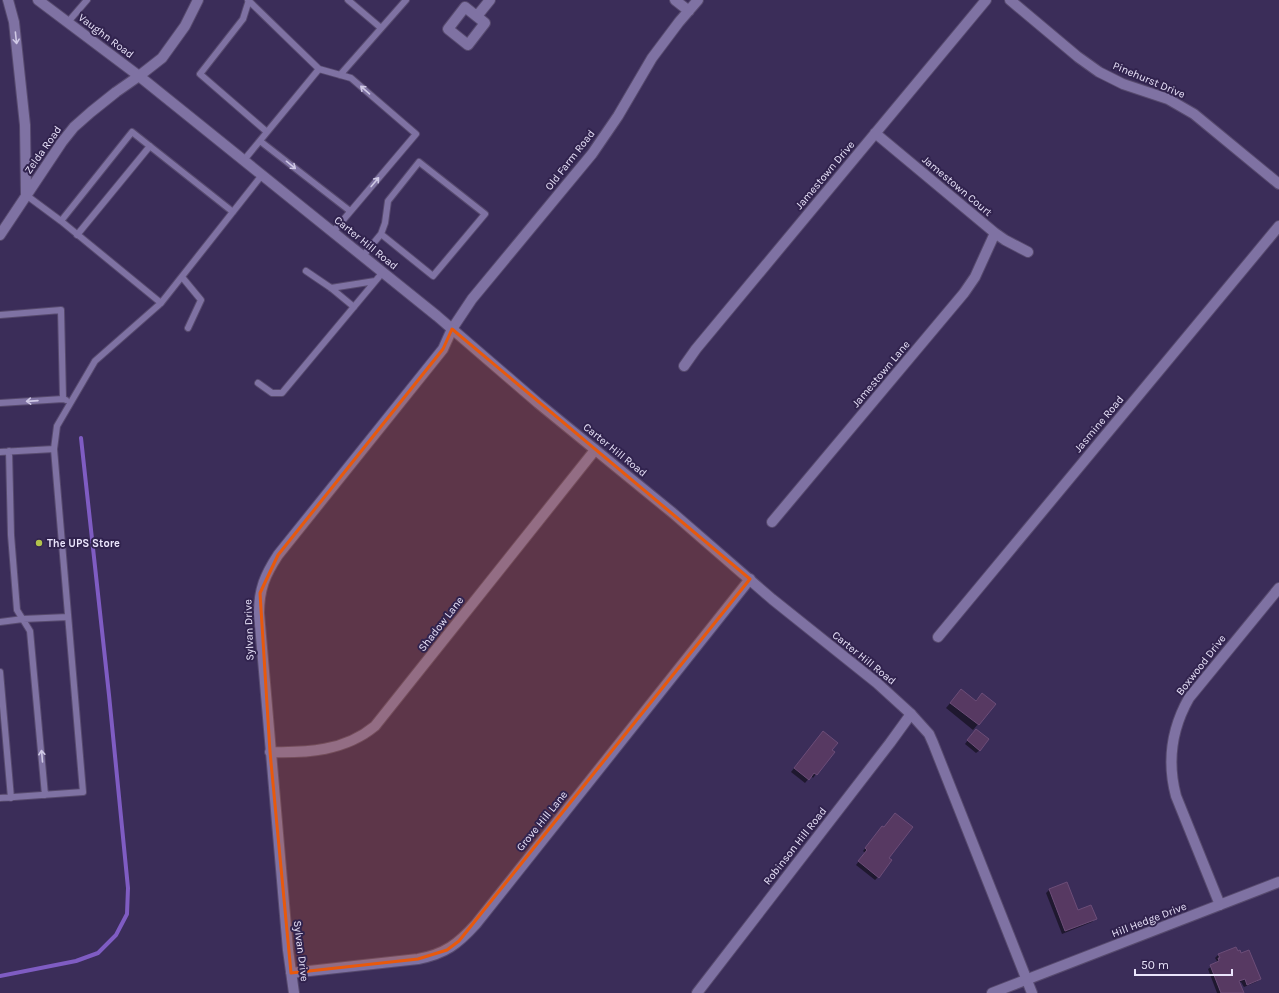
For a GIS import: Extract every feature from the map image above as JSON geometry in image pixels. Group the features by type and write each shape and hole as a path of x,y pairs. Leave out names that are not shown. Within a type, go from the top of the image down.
{"street":[{"path":"8,0 14,22 25,125 26,195"},
{"name":"Vaughn Road","path":"38,0 139,76"},
{"path":"139,76 162,58 170,48 185,26 198,0"},
{"path":"477,16 490,0"},
{"path":"675,0 689,11"},
{"name":"Old Farm Road","path":"452,329 472,299 592,154 618,116 652,58 698,0"},
{"name":"Jamestown Drive","path":"684,366 696,349 986,0"},
{"name":"Pinehurst Drive","path":"1010,0 1078,57 1099,72 1123,84 1168,99 1194,114 1279,184"},
{"name":"Zelda Road","path":"0,235 62,142 74,127 116,92 139,76"},
{"name":"Carter Hill Road","path":"139,76 383,272 912,714 929,734 933,743 1032,993"},
{"name":"Jamestown Court","path":"875,133 994,233 1028,252"},
{"name":"Jasmine Road","path":"938,637 1279,226"},
{"name":"Jamestown Lane","path":"772,522 964,293 978,271 994,233"},
{"name":"Sylvan Drive","path":"294,993 288,950 270,752 259,613 260,593 264,578 278,555 443,349 452,329"},
{"name":"Shadow Lane","path":"270,752 286,753 340,746 360,737 375,726 595,450"},
{"name":"Grove Hill Lane","path":"291,972 418,960 447,950 459,942 480,918 750,579"},
{"name":"Boxwood Drive","path":"1220,905 1179,803 1173,784 1171,767 1176,728 1182,711 1190,698 1279,588"},
{"name":"Robinson Hill Road","path":"697,993 912,714"},
{"name":"Hill Hedge Drive","path":"992,993 1279,882"}],"lane":[{"path":"68,22 87,0"},
{"path":"267,132 200,74 243,19 249,0 319,69 350,78 416,134 333,232"},
{"path":"348,0 381,28"},
{"path":"340,75 406,0"},
{"path":"244,160 319,69"},
{"path":"61,221 132,132 233,212"},
{"path":"260,141 350,211"},
{"path":"77,235 150,146"},
{"path":"363,256 381,234 385,223 388,201 419,162 484,214 433,276 381,234"},
{"path":"0,798 83,792 54,449 57,426 95,361 161,303 262,175"},
{"path":"26,195 61,221 161,303"},
{"path":"306,271 331,288 354,307"},
{"path":"258,383 272,394 282,393 383,272"},
{"path":"182,277 201,300 188,328"},
{"path":"331,288 375,281"},
{"path":"0,315 61,310 63,399"},
{"path":"0,403 63,399 71,402"},
{"path":"0,452 54,449"},
{"path":"9,452 11,535 17,610 30,631 45,795"},
{"path":"0,622 23,619 68,617"},
{"path":"0,672 11,798"}],"highlighted area":[{"path":"452,329 750,579 459,941 447,950 418,959 291,973 270,752 260,593 278,555 443,349"}],"building":[{"path":"961,689 976,701 982,693 996,704 979,725 950,703"},
{"path":"976,729 989,739 980,751 967,740"},
{"path":"823,731 838,743 832,750 835,752 817,775 814,773 809,780 794,768"},
{"path":"895,813 913,827 889,858 892,860 879,878 858,861 867,850 865,848 882,826 884,827"},
{"path":"1067,882 1078,910 1091,905 1097,919 1065,931 1049,889"},
{"path":"1236,947 1241,953 1249,950 1261,979 1247,985 1245,979 1239,981 1244,993 1221,993 1210,965 1219,961 1218,958 1220,958 1218,954"}],"waterway":[{"path":"0,976 76,961 98,953 116,935 127,914 128,888 81,438"}],"place":[{"name":"The UPS Store","path":"39,543"}]}
